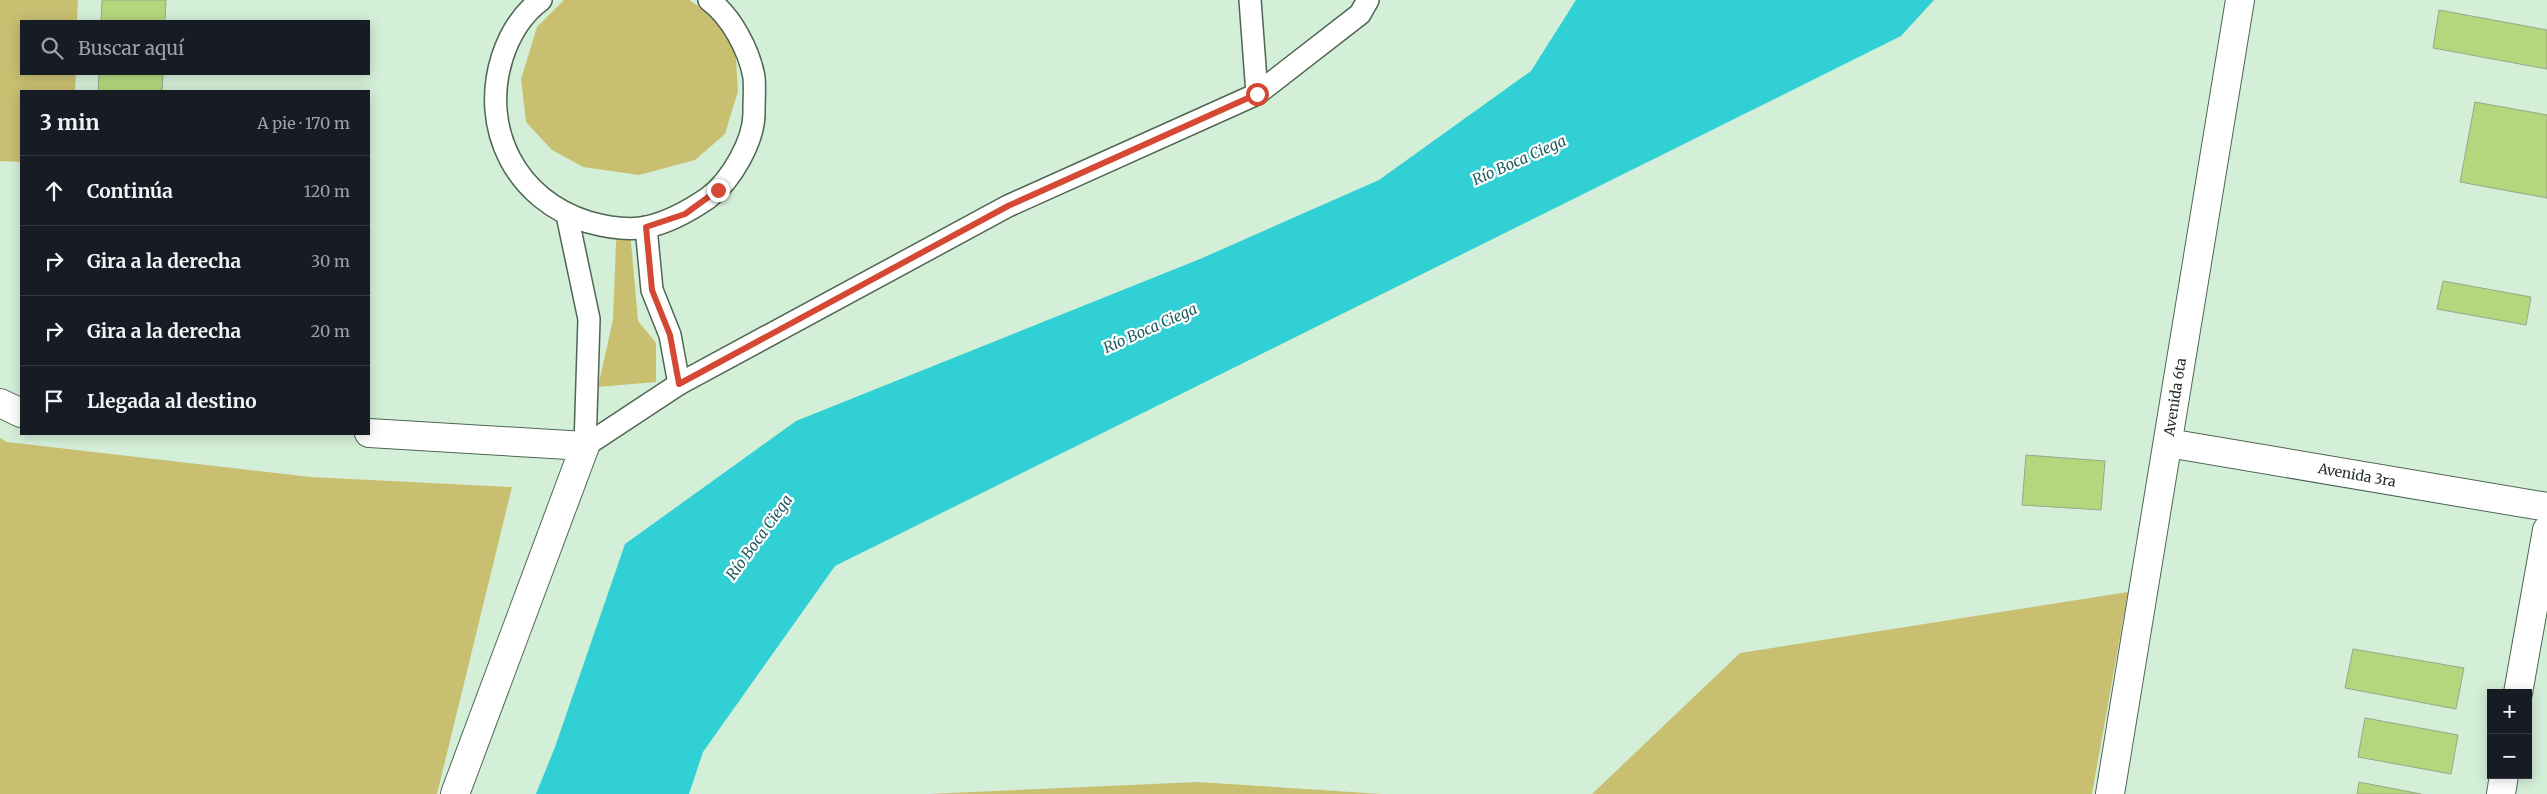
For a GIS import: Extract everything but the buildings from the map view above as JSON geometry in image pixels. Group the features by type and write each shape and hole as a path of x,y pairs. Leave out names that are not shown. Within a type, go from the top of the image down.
{"street":[{"name":"Avenida 6ta","path":"2110,794 2240,0"},
{"path":"0,403 20,413"},
{"path":"370,433 585,446 455,794"},
{"name":"Avenida 3ra","path":"2168,443 2547,507"},
{"path":"2519,689 2547,530"},
{"path":"2501,794 2503,779"}],"lane":[{"path":"1250,0 1257,94"},
{"path":"585,446 679,384 1008,206 1257,94 1360,14 1368,0"},
{"path":"534,3 507,41 495,80 496,121 509,160 534,192 567,216 606,227 646,227 685,214 718,190 742,156 754,118 754,76 740,38 714,2"},
{"path":"567,216 589,319 585,446"},
{"path":"646,227 652,290 670,335 679,384"}],"shaded area":[{"path":"0,0 78,0 77,20 20,20 20,75 76,75 75,90 20,90 20,162 0,161"},
{"path":"564,0 689,0 719,19 735,43 738,91 725,134 695,160 639,175 583,167 552,150 526,122 521,79 537,27"},
{"path":"617,218 629,219 638,321 656,343 656,382 598,387 613,320"},
{"path":"0,438 7,442 311,477 512,487 437,794 0,794"},
{"path":"2128,592 2092,794 1592,794 1740,653"},
{"path":"1198,782 1382,794 928,794"}],"water":[{"name":"Río Boca Ciega","path":"1576,0 1934,0 1901,36 835,566 703,752 689,794 536,794 555,747 625,544 796,421 1200,259 1379,180 1531,71"}],"route":[{"path":"718,190 685,214 646,227 652,290 670,335 679,384 1008,206 1257,94"}]}
